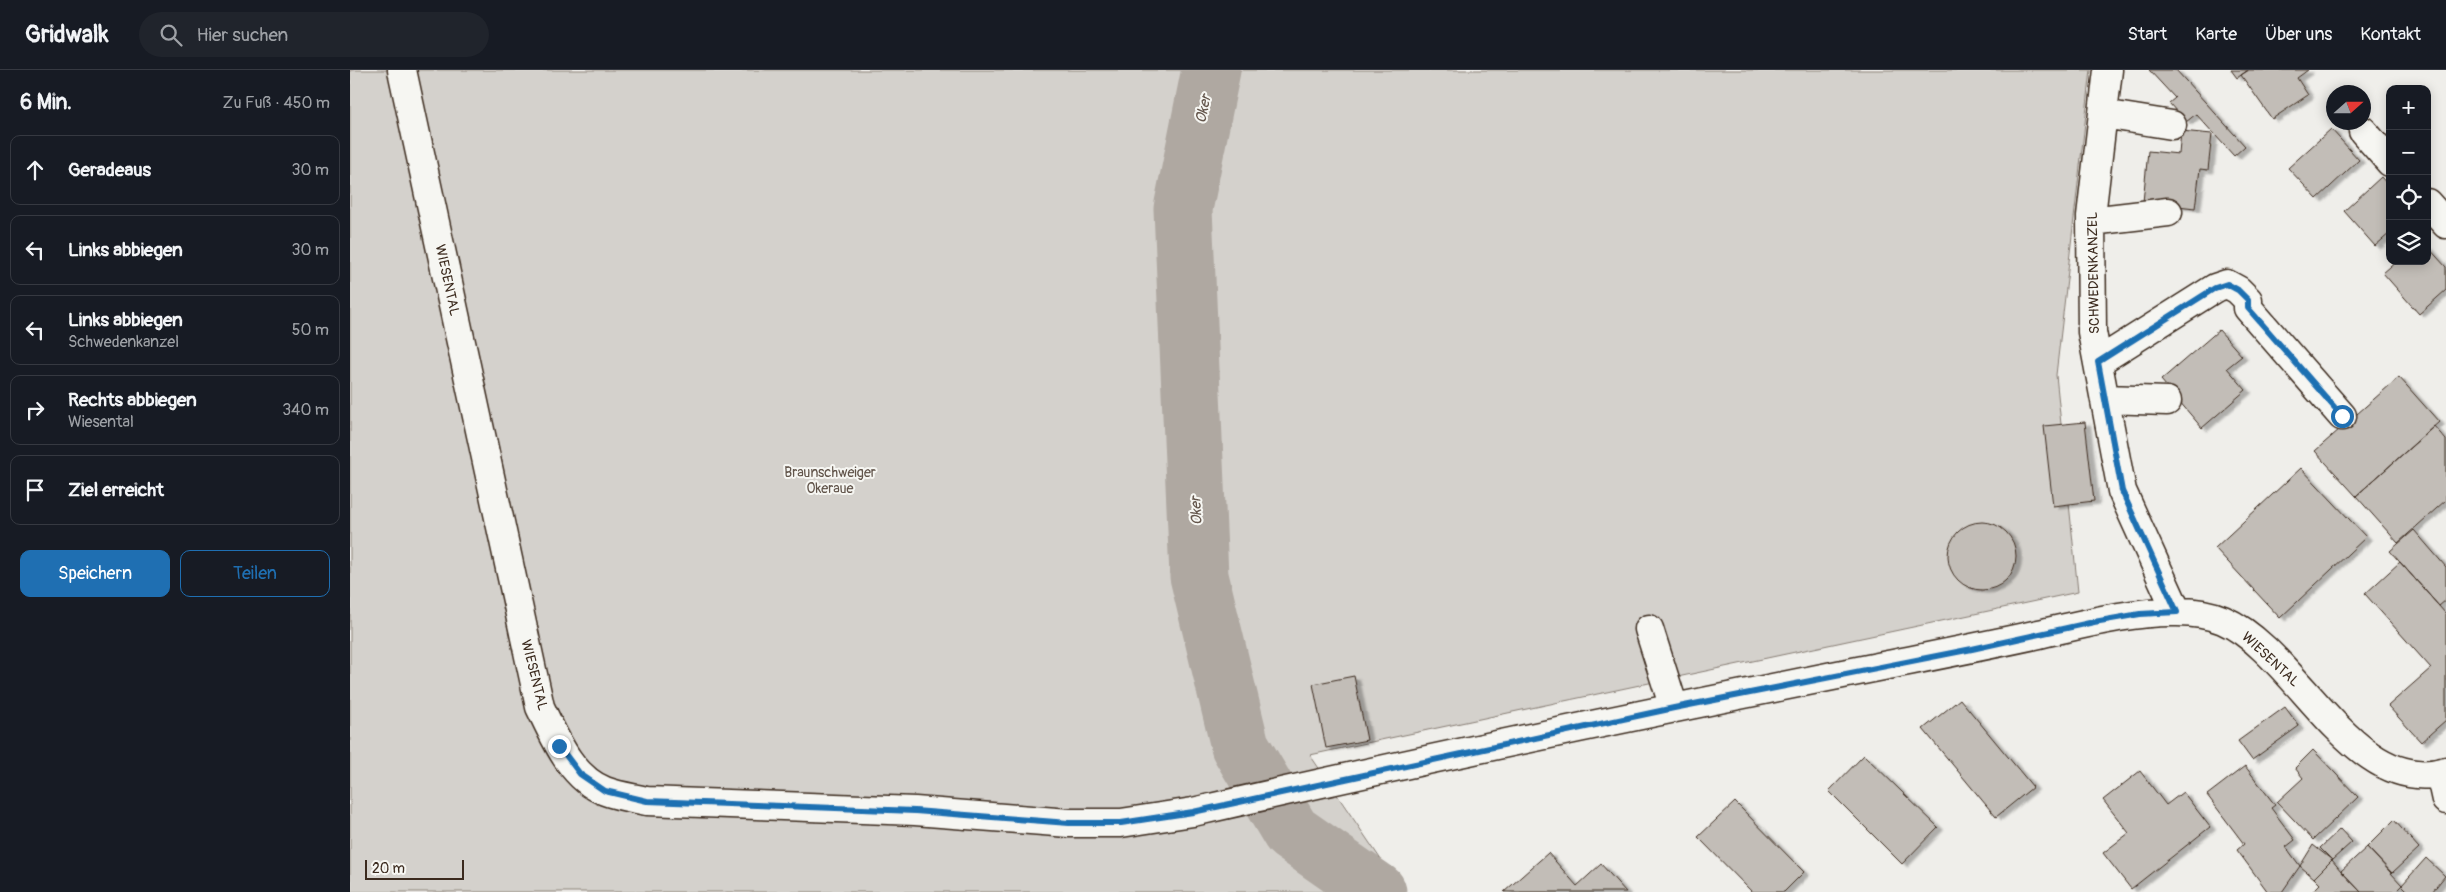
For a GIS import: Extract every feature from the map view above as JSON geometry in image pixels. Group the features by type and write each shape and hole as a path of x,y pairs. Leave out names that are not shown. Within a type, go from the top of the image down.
{"street":[{"name":"WIESENTAL","path":"402,70 540,707 559,746 580,774 605,791 647,801 915,811 1069,823 1121,823 1193,812 1324,782 1674,708 1972,649 2094,622 2140,614 2177,612 2199,613 2222,620 2241,630 2282,665 2350,740 2383,765 2407,773 2443,772"},
{"name":"SCHWEDENKANZEL","path":"2108,70 2091,221 2092,332 2122,491 2177,612"},
{"path":"2103,114 2172,125"},
{"path":"2363,131 2386,157"},
{"path":"2431,207 2446,224"},
{"path":"2091,221 2168,212"},
{"path":"2098,362 2215,288 2227,284 2238,290 2248,300 2248,308 2342,416"},
{"path":"2105,399 2167,402"},
{"path":"1649,629 1674,708"},
{"path":"2443,772 2446,800"}],"green space":[{"name":"Braunschweiger Okeraue","path":"350,70 2091,70 2056,375 2078,592 1310,755 1388,870 1399,892 350,892"}],"building":[{"path":"2149,70 2176,70 2245,146 2234,156 2196,114 2186,122 2169,103 2175,98"},
{"path":"2231,70 2248,70 2237,78"},
{"path":"2249,70 2308,70 2297,78 2308,95 2272,119 2241,75"},
{"path":"2330,130 2359,160 2317,199 2288,168"},
{"path":"2181,131 2212,134 2208,170 2200,169 2195,208 2143,202 2148,151 2179,154"},
{"path":"2381,177 2386,183 2386,236 2375,246 2344,211"},
{"path":"2431,250 2446,267 2446,290 2419,314 2383,273 2392,265 2431,265"},
{"path":"2219,330 2242,356 2227,368 2246,390 2202,428 2161,380"},
{"path":"2399,377 2439,422 2356,496 2315,451"},
{"path":"2085,422 2094,501 2053,506 2044,426"},
{"path":"2434,426 2446,440 2446,500 2398,543 2356,496"},
{"path":"2301,468 2366,537 2280,618 2215,548"},
{"path":"1982,522 1995,525 2006,532 2013,543 2016,556 2013,569 2006,580 1995,587 1982,590 1969,587 1958,580 1951,569 1948,556 1951,543 1958,532 1969,525"},
{"path":"2414,530 2446,567 2446,600 2439,606 2390,551"},
{"path":"2400,562 2446,614 2446,720 2421,742 2388,706 2431,668 2365,594"},
{"path":"1354,676 1367,740 1326,748 1313,684"},
{"path":"1960,699 2033,787 1996,817 1923,729"},
{"path":"2285,707 2299,726 2252,760 2238,741"},
{"path":"2313,750 2358,797 2313,840 2277,802 2303,778 2295,768"},
{"path":"1864,755 1938,827 1902,864 1829,791"},
{"path":"2245,766 2275,805 2271,808 2295,840 2286,847 2300,866 2282,892 2268,892 2237,850 2244,844 2207,795"},
{"path":"2140,771 2166,805 2183,792 2210,827 2131,889 2103,853 2129,833 2103,800"},
{"path":"1735,802 1804,872 1784,892 1752,892 1698,837"},
{"path":"2394,820 2419,848 2392,873 2367,847"},
{"path":"2340,829 2352,842 2332,860 2320,848"},
{"path":"2313,845 2332,860 2314,878 2300,866"},
{"path":"2367,847 2402,885 2395,892 2361,892 2341,871"},
{"path":"1548,853 1577,886 1601,864 1626,892 1504,892"},
{"path":"2426,858 2445,876 2432,892 2409,892 2402,885"},
{"path":"2332,860 2361,892 2312,892 2320,884 2314,878"}],"waterway":[{"name":"Oker","path":"1211,70 1183,209 1199,576 1240,746 1291,832 1377,892"}],"route":[{"path":"559,746 580,774 605,791 647,801 915,811 1069,823 1121,823 1193,812 1324,782 1674,708 1972,649 2094,622 2140,614 2177,612 2122,491 2098,362 2215,288 2227,284 2238,290 2248,300 2248,308 2342,416"}]}
